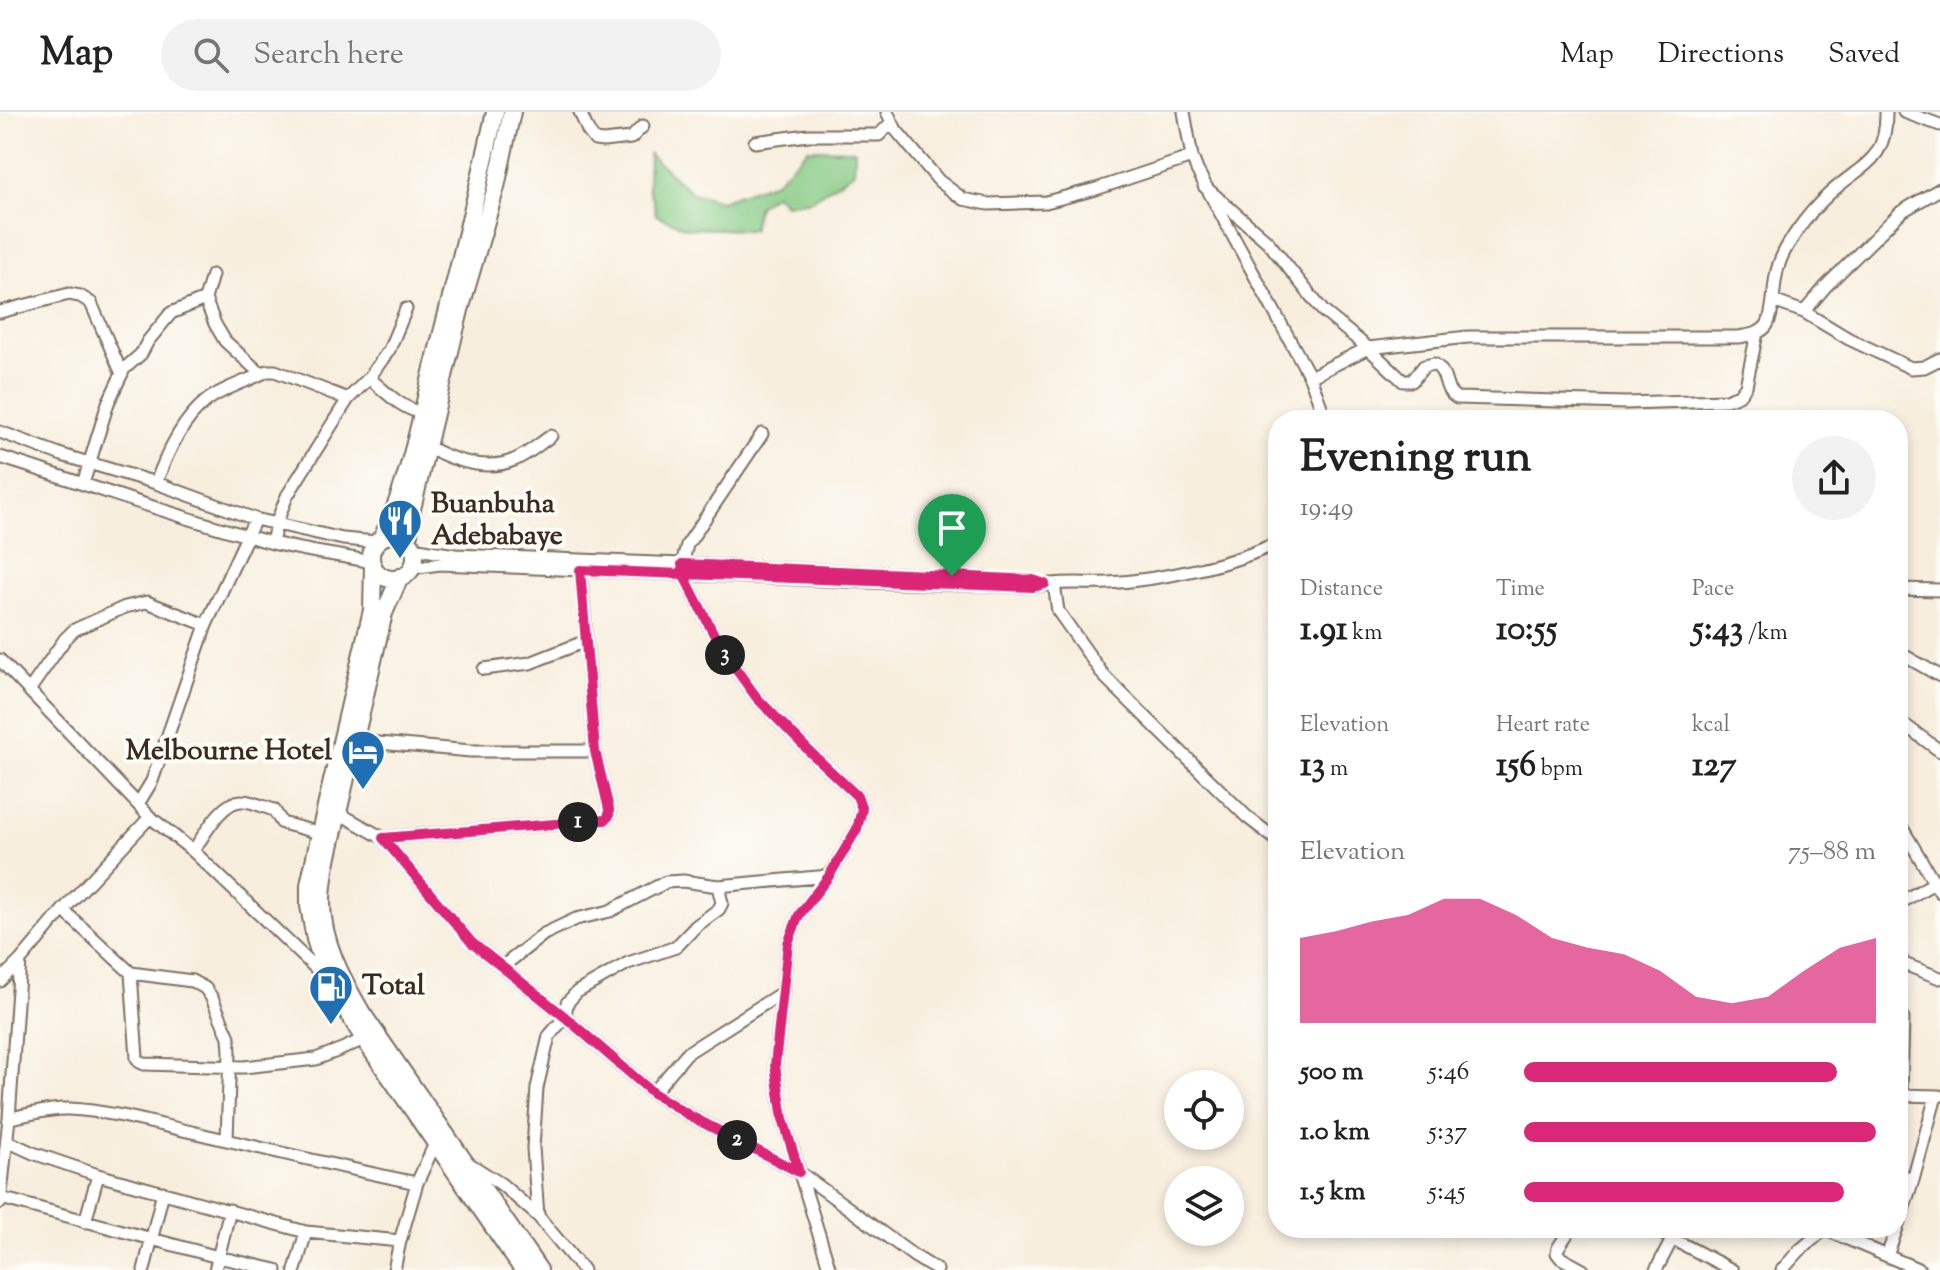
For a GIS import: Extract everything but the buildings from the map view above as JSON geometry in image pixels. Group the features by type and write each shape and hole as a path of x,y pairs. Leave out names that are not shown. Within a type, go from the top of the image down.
{"highway":[{"path":"465,269 473,210 495,112"},
{"path":"512,112 496,187 465,269 398,503 371,555 372,610 332,810 322,903 327,939 341,987 364,1039 438,1134 464,1161 539,1270"},
{"path":"454,309 428,447 412,509 410,545 414,562 384,613 355,741 332,810 320,833 309,885 309,906 323,965 362,1013 523,1270"},
{"path":"379,540 396,535 410,545"},
{"path":"372,564 386,578 406,573"}],"street":[{"path":"580,112 595,140 631,138 643,126"},
{"path":"1184,112 1192,157 1204,186 1310,377 1322,410"},
{"path":"1310,377 1368,348 1468,337 1739,337 1757,333 1766,325 1781,254 1829,193 1872,161 1883,142 1886,112"},
{"path":"1904,112 1940,125"},
{"path":"890,117 896,130 939,181 963,199 988,204 1046,202 1192,157"},
{"path":"755,142 808,135 879,135 890,117"},
{"path":"1204,186 1268,242 1323,311 1403,381 1412,381 1429,364 1439,367 1446,377 1448,390 1457,398 1625,403 1726,400 1739,395 1746,386 1757,333"},
{"path":"1804,312 1901,212 1940,189"},
{"path":"212,275 205,299 215,324 225,341 261,374"},
{"path":"0,312 69,294 86,298 122,374"},
{"path":"83,484 111,395 124,369 141,354 171,313 205,299"},
{"path":"1773,301 1804,312 1849,339 1911,368 1924,367 1940,359"},
{"path":"272,543 287,496 348,399 369,378 389,350 406,309"},
{"path":"156,483 162,465 183,427 205,402 267,371 275,371 348,399"},
{"path":"369,378 399,404 422,413"},
{"path":"0,432 255,519 343,539 379,540"},
{"path":"762,434 687,545 683,569 722,650 757,698 857,796 862,809 857,829 829,876 799,915 788,943 775,1065 783,1119 830,1270"},
{"path":"428,447 448,458 488,465 513,461 551,436"},
{"path":"0,457 112,495 272,543 372,564"},
{"path":"138,804 152,781 206,625 255,519"},
{"path":"410,545 455,555 580,565"},
{"path":"406,573 440,564 580,565 1033,587 1162,577 1236,559 1268,547"},
{"path":"383,838 605,820 609,816 595,751 580,565"},
{"path":"1049,584 1058,611 1104,676 1247,817 1268,833"},
{"path":"1908,589 1940,590"},
{"path":"30,689 74,630 125,607 147,602 206,625"},
{"path":"484,669 530,663 586,641"},
{"path":"1908,658 1940,676"},
{"path":"0,660 150,817 193,851 341,987"},
{"path":"1908,727 1940,751"},
{"path":"355,741 471,751 595,751"},
{"path":"193,851 223,809 241,800 274,810 282,823 320,833"},
{"path":"332,810 383,838 472,943 653,1093 692,1117 799,1172 937,1270"},
{"path":"0,981 150,817"},
{"path":"1908,837 1938,885 1908,899"},
{"path":"502,967 544,934 576,919 610,911 666,882 718,886 829,876"},
{"path":"538,1216 533,1148 537,1088 549,1036 565,1017 567,1003 577,992 628,963 682,943 696,926 719,909 722,903 718,886"},
{"path":"63,910 131,973 192,981 205,988 220,1012 229,1037 227,1140"},
{"path":"20,961 1,1201 276,1270"},
{"path":"1908,966 1940,978"},
{"path":"131,973 137,1058 140,1062 244,1067 316,1059 364,1039"},
{"path":"653,1093 687,1053 783,992"},
{"path":"1908,1095 1938,1096 1908,1195"},
{"path":"9,1118 52,1109 102,1113 417,1183"},
{"path":"394,1270 417,1183 438,1134"},
{"path":"7,1141 98,1175 306,1232 400,1241"},
{"path":"464,1161 501,1184 538,1216 583,1270"},
{"path":"85,1222 98,1175"},
{"path":"1908,1178 1913,1180"},
{"path":"144,1270 163,1192"},
{"path":"215,1270 230,1210"},
{"path":"295,1270 306,1232"},
{"path":"1564,1238 1557,1253 1583,1270"},
{"path":"1656,1270 1672,1238"},
{"path":"1683,1238 1732,1270"},
{"path":"1782,1270 1814,1238"},
{"path":"1847,1238 1920,1270"},
{"path":"1887,1256 1894,1238"}],"green space":[{"path":"808,149 855,150 854,172 812,200 785,204 775,194 758,206 752,230 686,228 656,215 648,188 649,154 692,193 720,201 775,182"}],"place":[{"name":"Buanbuha Adebabaye","path":"400,560"},
{"name":"Melbourne Hotel","path":"363,791"},
{"name":"Total","path":"331,1026"}],"route":[{"path":"952,576 682,564 683,574 580,570 595,751 609,816 605,820 383,838 472,943 653,1093 692,1117 799,1172 783,1119 775,1065 788,943 799,915 829,876 857,829 862,809 857,796 757,698 722,650 683,574 1033,587 1045,584 1033,580 952,576"}]}
